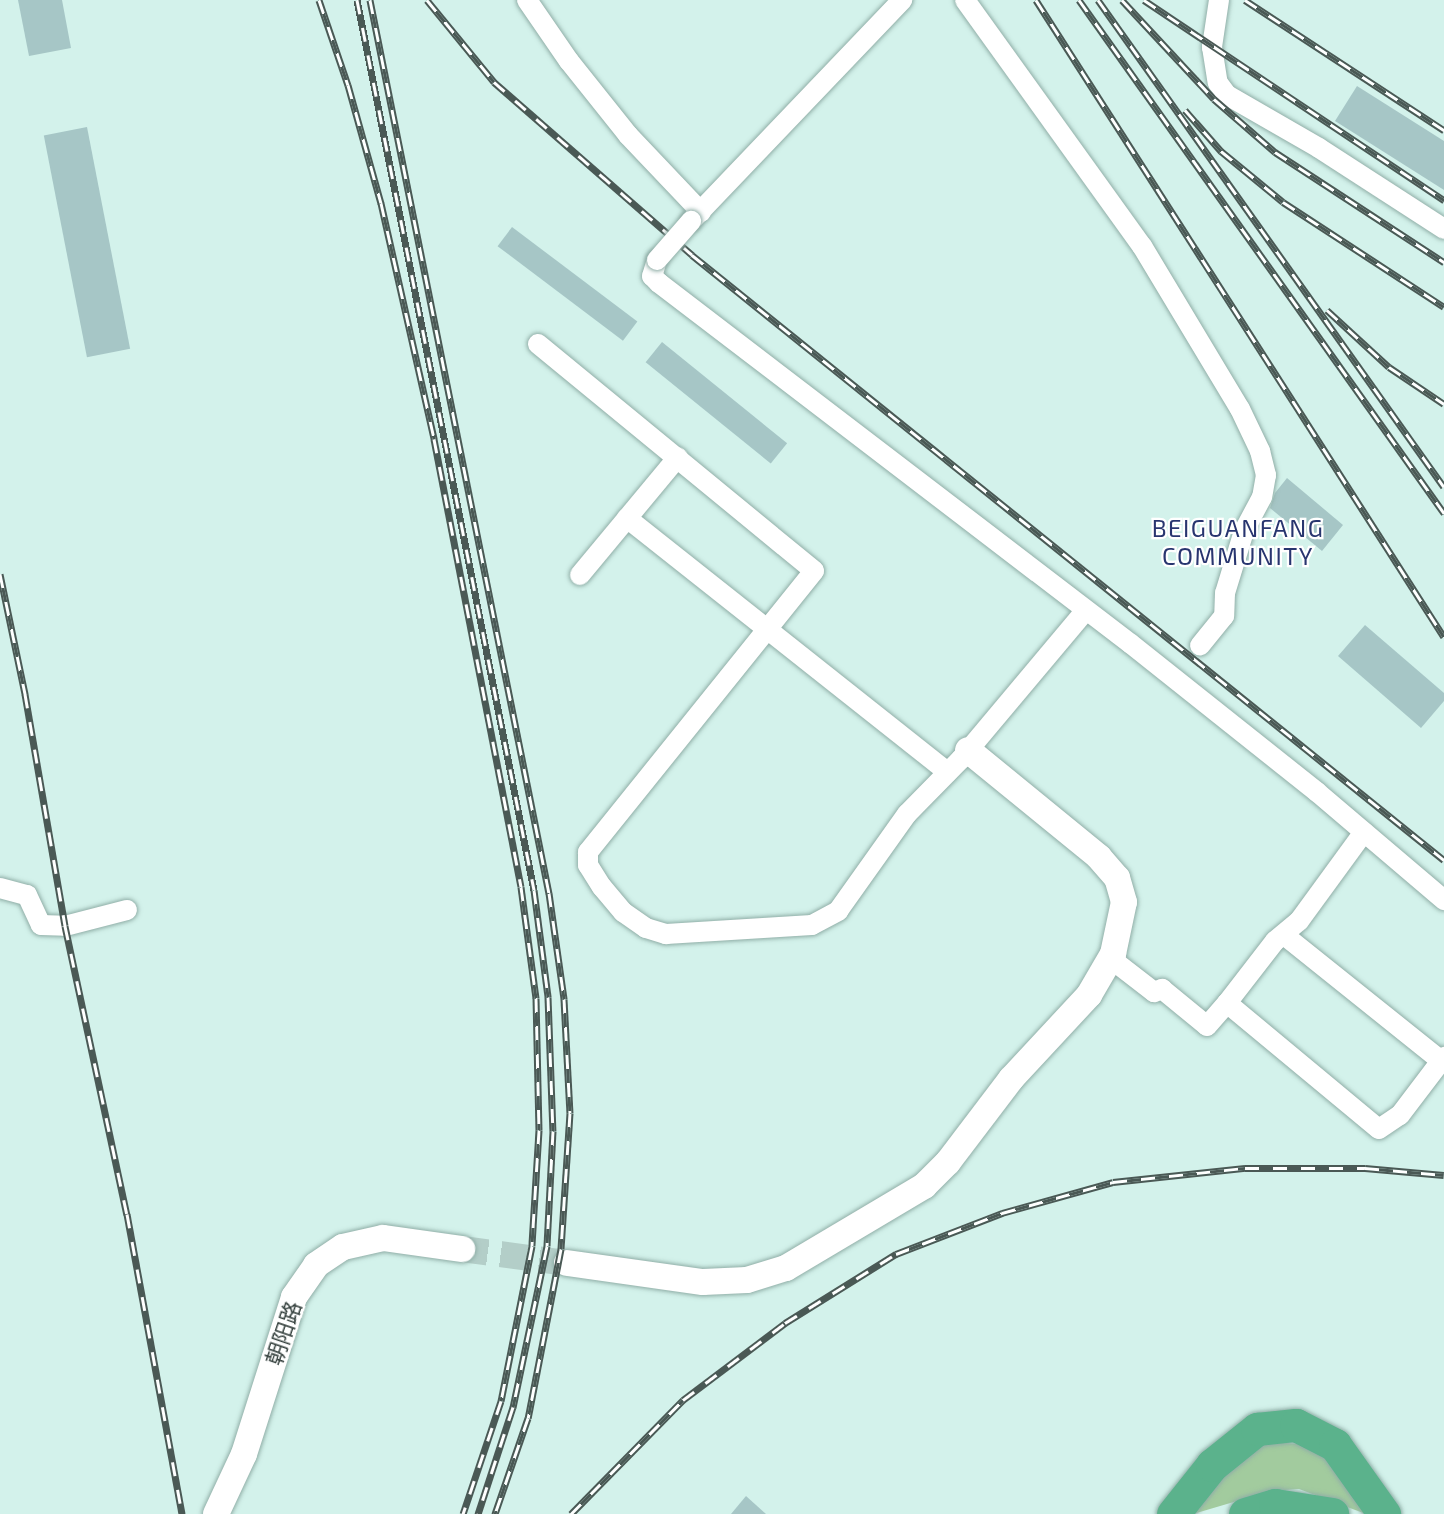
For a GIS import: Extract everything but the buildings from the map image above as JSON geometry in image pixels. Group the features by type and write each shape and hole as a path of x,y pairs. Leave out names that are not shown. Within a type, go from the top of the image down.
{"highway":[{"path":"1173,1514 1212,1465 1257,1429 1296,1425 1335,1445 1384,1513"},
{"path":"1245,1514 1275,1505 1332,1514"}],"street":[{"path":"527,0 569,61 696,216"},
{"path":"902,0 696,216 657,260 652,276 658,283 1086,610 1364,832 1444,900"},
{"path":"965,0 1142,246 1234,399 1260,450 1266,475 1262,496 1244,531 1225,593 1224,616 1200,646"},
{"path":"1219,0 1212,47 1218,83 1227,94 1319,148 1444,229"},
{"path":"538,344 814,571 588,852 588,865 623,912 646,928 666,934 812,925 838,911 907,814 968,750 1086,610"},
{"path":"580,575 678,457"},
{"path":"627,518 947,772"},
{"path":"567,1263 703,1282 747,1280 786,1268 924,1186 948,1162 1011,1079 1089,995 1110,958 1124,902 1118,878 1099,857 968,750"},
{"path":"1110,958 1154,992 1162,989 1207,1026 1284,935 1299,921 1364,832"},
{"path":"0,888 27,895 41,925 65,926 127,910"},
{"path":"1227,1003 1379,1129 1400,1115 1443,1059 1284,935"},
{"name":"朝阳路","path":"216,1514 244,1454 294,1297 316,1265 343,1247 383,1238 462,1249"}],"green space":[{"path":"1274,1442 1299,1444 1324,1456 1366,1514 1299,1489 1271,1491 1193,1514 1220,1480 1258,1445"}],"tunnel":[{"path":"462,1249 567,1263"}],"railway":[{"path":"319,0 348,85 381,203 434,439 521,887 536,998 539,1130 532,1246 501,1401 463,1514"},
{"path":"357,0 534,890 548,997 553,1131 547,1246 513,1407 478,1514"},
{"path":"370,0 549,893 564,999 570,1113 561,1249 528,1418 495,1514"},
{"path":"427,0 494,82 692,255 1444,860"},
{"path":"1036,0 1444,637"},
{"path":"1079,0 1444,513"},
{"path":"1098,0 1444,487"},
{"path":"1122,0 1214,99 1275,152 1444,262"},
{"path":"1144,0 1444,200"},
{"path":"1245,0 1444,130"},
{"path":"1185,110 1221,151 1283,202 1444,307"},
{"path":"1327,310 1389,367 1444,404"},
{"path":"0,574 25,694 65,926 127,1214 182,1514"},
{"path":"571,1514 683,1400 785,1323 896,1254 1002,1213 1113,1182 1245,1168 1365,1168 1444,1175"}],"district":[{"name":"BEIGUANFANG COMMUNITY","path":"1238,542"}]}
